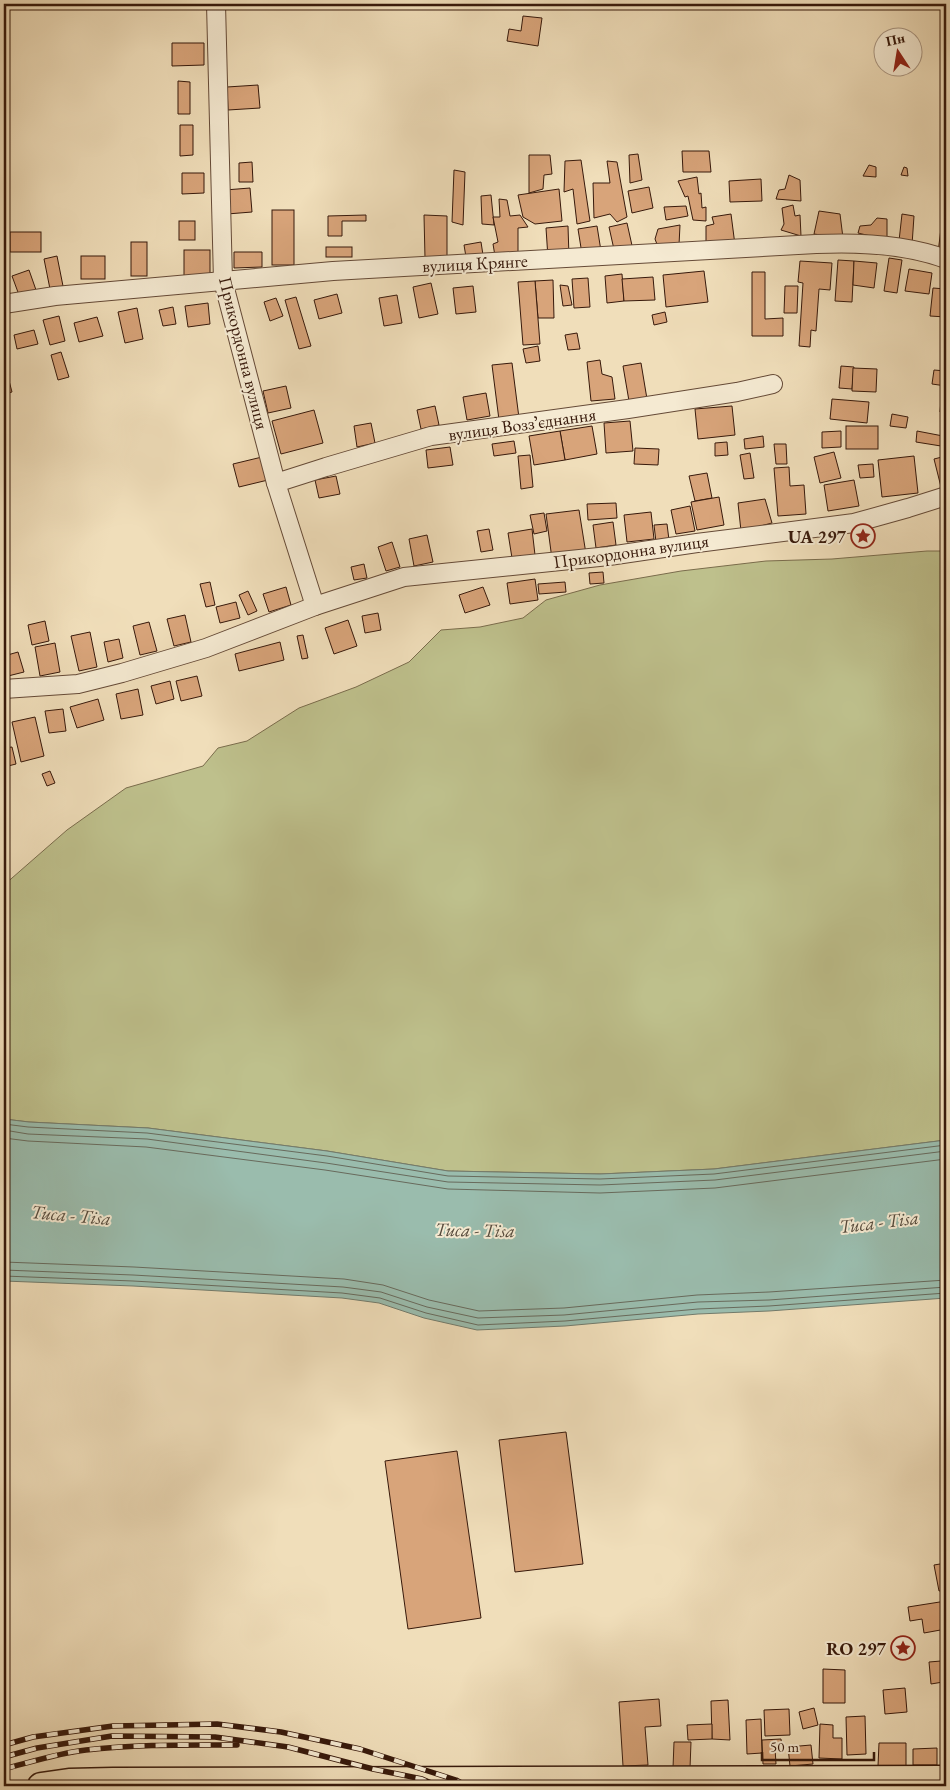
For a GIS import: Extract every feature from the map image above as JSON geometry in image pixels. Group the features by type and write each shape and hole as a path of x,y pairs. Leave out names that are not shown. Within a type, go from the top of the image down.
{"main road":[{"path":"41,1786 69,1782 113,1780 379,1783 945,1781"}],"street":[{"name":"Прикордонна вулиця","path":"216,4 223,282 276,484 315,606"},
{"name":"вулиця Крянге","path":"4,304 55,296 333,271 852,242 909,249 946,259"},
{"name":"вулиця Воззʼєднання","path":"276,484 431,436 628,409 737,392 773,384"},
{"name":"Прикордонна вулиця","path":"4,689 78,684 122,673 206,648 315,606 404,578 609,556 854,523 946,496"}],"green space":[{"path":"946,551 946,1140 714,1169 600,1174 448,1171 327,1151 148,1128 4,1119 4,885 67,830 126,788 203,766 218,748 247,741 299,708 356,687 409,662 441,630 480,627 523,618 546,600 600,585 681,571 766,561 832,559"}],"water":[{"name":"Тиса - Tisa","path":"4,1119 148,1128 327,1151 448,1171 600,1174 714,1169 946,1140 946,1298 769,1311 698,1314 565,1326 477,1330 424,1318 379,1303 342,1298 4,1281"}],"building":[{"path":"523,16 542,18 538,46 507,41 509,29 521,31"},
{"path":"172,43 204,43 204,65 172,66"},
{"path":"178,81 190,82 190,114 178,114"},
{"path":"258,85 260,108 228,110 227,87"},
{"path":"180,125 193,125 193,155 180,156"},
{"path":"682,151 709,151 711,172 683,172"},
{"path":"638,154 642,180 630,183 629,155"},
{"path":"529,155 550,155 552,174 544,175 543,189 529,193"},
{"path":"581,160 590,221 577,224 573,189 564,192 565,161"},
{"path":"607,161 617,162 627,217 617,222 610,214 594,218 593,183 610,183"},
{"path":"252,162 253,182 239,182 239,163"},
{"path":"869,165 876,167 876,177 863,176"},
{"path":"904,167 907,168 908,176 901,175"},
{"path":"454,170 465,172 463,225 452,222"},
{"path":"182,173 204,173 204,193 182,194"},
{"path":"789,175 800,180 801,201 776,199 779,190 785,189"},
{"path":"697,177 702,208 706,207 706,221 693,220 688,196 685,197 678,181"},
{"path":"761,179 762,201 730,202 729,181"},
{"path":"649,187 653,208 632,213 628,191"},
{"path":"250,188 252,212 227,214 225,190"},
{"path":"559,189 562,221 535,224 523,217 518,195"},
{"path":"491,195 494,225 482,224 481,196"},
{"path":"499,199 507,200 510,216 520,215 528,227 518,228 518,256 495,256 493,244 498,242 493,217 500,217"},
{"path":"793,205 795,216 800,215 801,236 781,230 784,224 782,208"},
{"path":"686,206 688,216 666,220 664,207"},
{"path":"272,210 294,210 294,265 272,265"},
{"path":"819,211 840,214 843,238 814,234"},
{"path":"731,214 735,245 706,244 706,226 714,224 712,217"},
{"path":"902,214 914,216 912,245 899,241"},
{"path":"366,215 366,221 342,221 342,236 328,236 328,216"},
{"path":"424,215 447,216 447,258 425,258"},
{"path":"877,218 887,219 887,240 858,233 860,226 871,225"},
{"path":"942,220 946,221 946,253 938,253"},
{"path":"179,221 195,221 195,240 179,240"},
{"path":"627,223 633,250 615,254 609,227"},
{"path":"680,225 679,245 658,247 655,239 658,229"},
{"path":"568,226 569,257 548,258 546,228"},
{"path":"597,226 601,251 582,254 578,229"},
{"path":"10,232 41,232 41,252 10,252"},
{"path":"131,242 147,242 147,276 131,276"},
{"path":"481,242 483,255 466,257 464,245"},
{"path":"326,247 352,247 352,257 326,257"},
{"path":"184,250 210,250 210,278 184,278"},
{"path":"234,252 262,252 262,267 234,268"},
{"path":"57,256 63,286 50,289 44,259"},
{"path":"81,256 105,256 105,279 81,279"},
{"path":"889,258 902,260 897,293 884,291"},
{"path":"838,260 854,261 852,302 835,301"},
{"path":"800,261 832,263 830,290 819,289 816,331 811,330 810,347 799,346 803,283 798,282"},
{"path":"854,261 877,263 874,288 853,285"},
{"path":"909,269 932,273 929,294 905,291"},
{"path":"29,270 36,290 19,295 12,276"},
{"path":"704,271 708,302 666,307 663,275"},
{"path":"752,272 765,272 765,319 783,318 783,336 752,336"},
{"path":"622,274 624,301 607,303 605,276"},
{"path":"653,277 655,300 624,301 622,279"},
{"path":"588,278 590,307 574,308 572,279"},
{"path":"553,280 554,318 538,318 535,281"},
{"path":"535,281 540,344 523,345 518,282"},
{"path":"431,283 438,314 419,318 413,287"},
{"path":"560,285 568,286 572,305 563,306"},
{"path":"473,286 476,312 456,314 453,288"},
{"path":"785,286 798,286 797,313 784,313"},
{"path":"933,288 946,289 946,317 930,316"},
{"path":"337,294 342,313 319,319 314,300"},
{"path":"397,295 402,323 384,326 379,298"},
{"path":"296,297 311,346 299,349 285,300"},
{"path":"276,298 283,316 270,321 264,302"},
{"path":"208,303 210,324 188,327 185,306"},
{"path":"173,307 176,324 163,326 159,310"},
{"path":"137,308 143,339 125,343 118,312"},
{"path":"665,312 667,322 654,325 652,315"},
{"path":"59,316 65,341 50,345 43,320"},
{"path":"97,317 103,336 79,342 74,323"},
{"path":"34,330 38,344 17,349 14,335"},
{"path":"577,333 580,349 568,350 565,335"},
{"path":"4,340 8,359 4,360"},
{"path":"538,346 540,361 526,363 523,349"},
{"path":"61,352 69,377 58,380 51,355"},
{"path":"600,360 602,374 612,377 615,399 591,401 587,362"},
{"path":"512,363 519,418 499,420 492,365"},
{"path":"641,363 647,399 629,401 623,366"},
{"path":"841,366 854,367 852,389 839,388"},
{"path":"853,368 877,369 876,392 852,391"},
{"path":"934,370 946,371 946,386 932,384"},
{"path":"7,373 12,392 4,394 4,374"},
{"path":"286,386 291,408 268,413 263,391"},
{"path":"486,393 490,416 467,420 463,397"},
{"path":"832,399 869,402 867,423 830,419"},
{"path":"941,400 946,401 946,413 940,412"},
{"path":"435,406 439,425 421,429 417,410"},
{"path":"732,406 735,435 698,439 695,409"},
{"path":"314,410 323,443 281,454 272,421"},
{"path":"892,414 908,417 906,428 890,426"},
{"path":"630,421 633,451 606,453 604,423"},
{"path":"371,423 375,443 357,447 354,426"},
{"path":"592,426 597,454 565,460 560,431"},
{"path":"846,426 878,426 878,449 846,449"},
{"path":"560,431 565,460 534,465 529,436"},
{"path":"841,431 841,447 822,448 822,432"},
{"path":"917,431 943,436 941,446 916,442"},
{"path":"943,434 946,434 946,450 941,449"},
{"path":"763,436 764,447 745,449 744,439"},
{"path":"514,441 516,453 494,456 492,444"},
{"path":"727,442 728,455 715,456 715,443"},
{"path":"774,444 786,444 787,464 776,464"},
{"path":"450,447 453,465 428,468 426,450"},
{"path":"635,448 659,449 658,465 634,464"},
{"path":"834,452 841,478 820,483 814,457"},
{"path":"750,453 754,478 744,479 740,455"},
{"path":"530,455 533,487 521,489 518,456"},
{"path":"914,456 918,493 882,497 878,460"},
{"path":"946,456 946,486 941,487 934,459"},
{"path":"262,457 268,480 239,487 233,464"},
{"path":"873,464 874,477 860,478 858,465"},
{"path":"789,467 790,486 804,485 806,514 778,516 774,468"},
{"path":"707,473 712,498 695,501 689,476"},
{"path":"336,476 340,494 319,498 315,480"},
{"path":"854,480 859,506 828,511 824,485"},
{"path":"719,497 724,525 697,530 691,502"},
{"path":"765,499 772,523 741,531 738,503"},
{"path":"616,503 617,518 588,520 587,504"},
{"path":"690,506 695,531 676,534 671,510"},
{"path":"579,510 586,554 552,559 546,514"},
{"path":"651,512 654,539 627,542 624,515"},
{"path":"544,513 547,531 534,534 530,515"},
{"path":"613,522 616,545 596,548 593,525"},
{"path":"667,524 669,540 656,542 654,525"},
{"path":"489,529 493,550 481,552 477,531"},
{"path":"532,529 535,555 512,558 508,533"},
{"path":"427,535 433,562 414,566 409,539"},
{"path":"392,542 400,567 386,571 378,547"},
{"path":"364,564 367,578 354,580 351,567"},
{"path":"603,572 604,583 590,584 589,573"},
{"path":"535,579 538,600 510,604 507,583"},
{"path":"210,582 215,605 206,607 200,584"},
{"path":"565,582 566,592 539,594 538,584"},
{"path":"286,587 291,605 269,612 263,594"},
{"path":"483,587 490,605 465,613 459,595"},
{"path":"248,591 257,611 248,615 239,595"},
{"path":"236,602 240,618 220,623 216,607"},
{"path":"378,613 381,630 365,633 362,616"},
{"path":"185,615 191,642 174,646 167,619"},
{"path":"348,620 357,646 334,654 325,628"},
{"path":"45,621 49,641 32,645 28,625"},
{"path":"149,622 157,651 140,655 133,626"},
{"path":"90,632 97,667 79,671 71,636"},
{"path":"303,635 308,658 302,659 297,636"},
{"path":"119,639 123,658 108,662 104,642"},
{"path":"280,642 284,660 239,671 235,654"},
{"path":"55,643 60,672 40,676 35,647"},
{"path":"18,652 24,672 8,676 4,656"},
{"path":"197,676 202,696 181,701 176,681"},
{"path":"170,681 174,699 156,704 151,686"},
{"path":"138,689 143,715 121,719 116,694"},
{"path":"98,699 104,720 77,728 70,707"},
{"path":"63,709 66,731 49,733 45,711"},
{"path":"35,717 44,756 21,762 12,722"},
{"path":"12,747 16,764 4,767 4,748"},
{"path":"50,771 55,783 47,786 42,774"},
{"path":"566,1432 583,1564 515,1572 499,1440"},
{"path":"457,1451 481,1618 408,1629 385,1461"},
{"path":"946,1563 946,1590 939,1591 934,1565"},
{"path":"946,1601 946,1629 924,1633 922,1619 910,1621 908,1607"},
{"path":"941,1661 943,1682 931,1684 929,1662"},
{"path":"823,1669 845,1670 845,1703 823,1703"},
{"path":"905,1688 907,1712 885,1714 883,1690"},
{"path":"659,1699 661,1726 645,1727 648,1765 623,1766 619,1702"},
{"path":"728,1700 730,1740 712,1739 711,1701"},
{"path":"814,1708 818,1725 803,1729 799,1712"},
{"path":"789,1709 790,1735 765,1736 764,1710"},
{"path":"865,1716 866,1754 847,1755 846,1717"},
{"path":"761,1719 762,1753 747,1754 746,1720"},
{"path":"712,1724 712,1739 688,1740 687,1725"},
{"path":"820,1724 833,1725 833,1738 842,1738 842,1759 819,1758"},
{"path":"781,1739 782,1748 775,1748 776,1764 763,1764 762,1740"},
{"path":"674,1742 691,1742 690,1768 673,1768"},
{"path":"879,1743 906,1743 906,1766 878,1766"},
{"path":"811,1745 813,1764 790,1766 788,1747"},
{"path":"937,1748 937,1765 913,1765 913,1749"}],"railway":[{"path":"4,1745 33,1737 113,1726 217,1724 281,1732 360,1749 456,1780 467,1786"},
{"path":"4,1757 37,1748 112,1736 215,1737 288,1747 373,1769 422,1779 438,1786"},
{"path":"4,1769 66,1753 105,1748 162,1745 237,1745"}],"place":[{"name":"UA 297","path":"863,536"},
{"name":"RO 297","path":"903,1648"}]}
